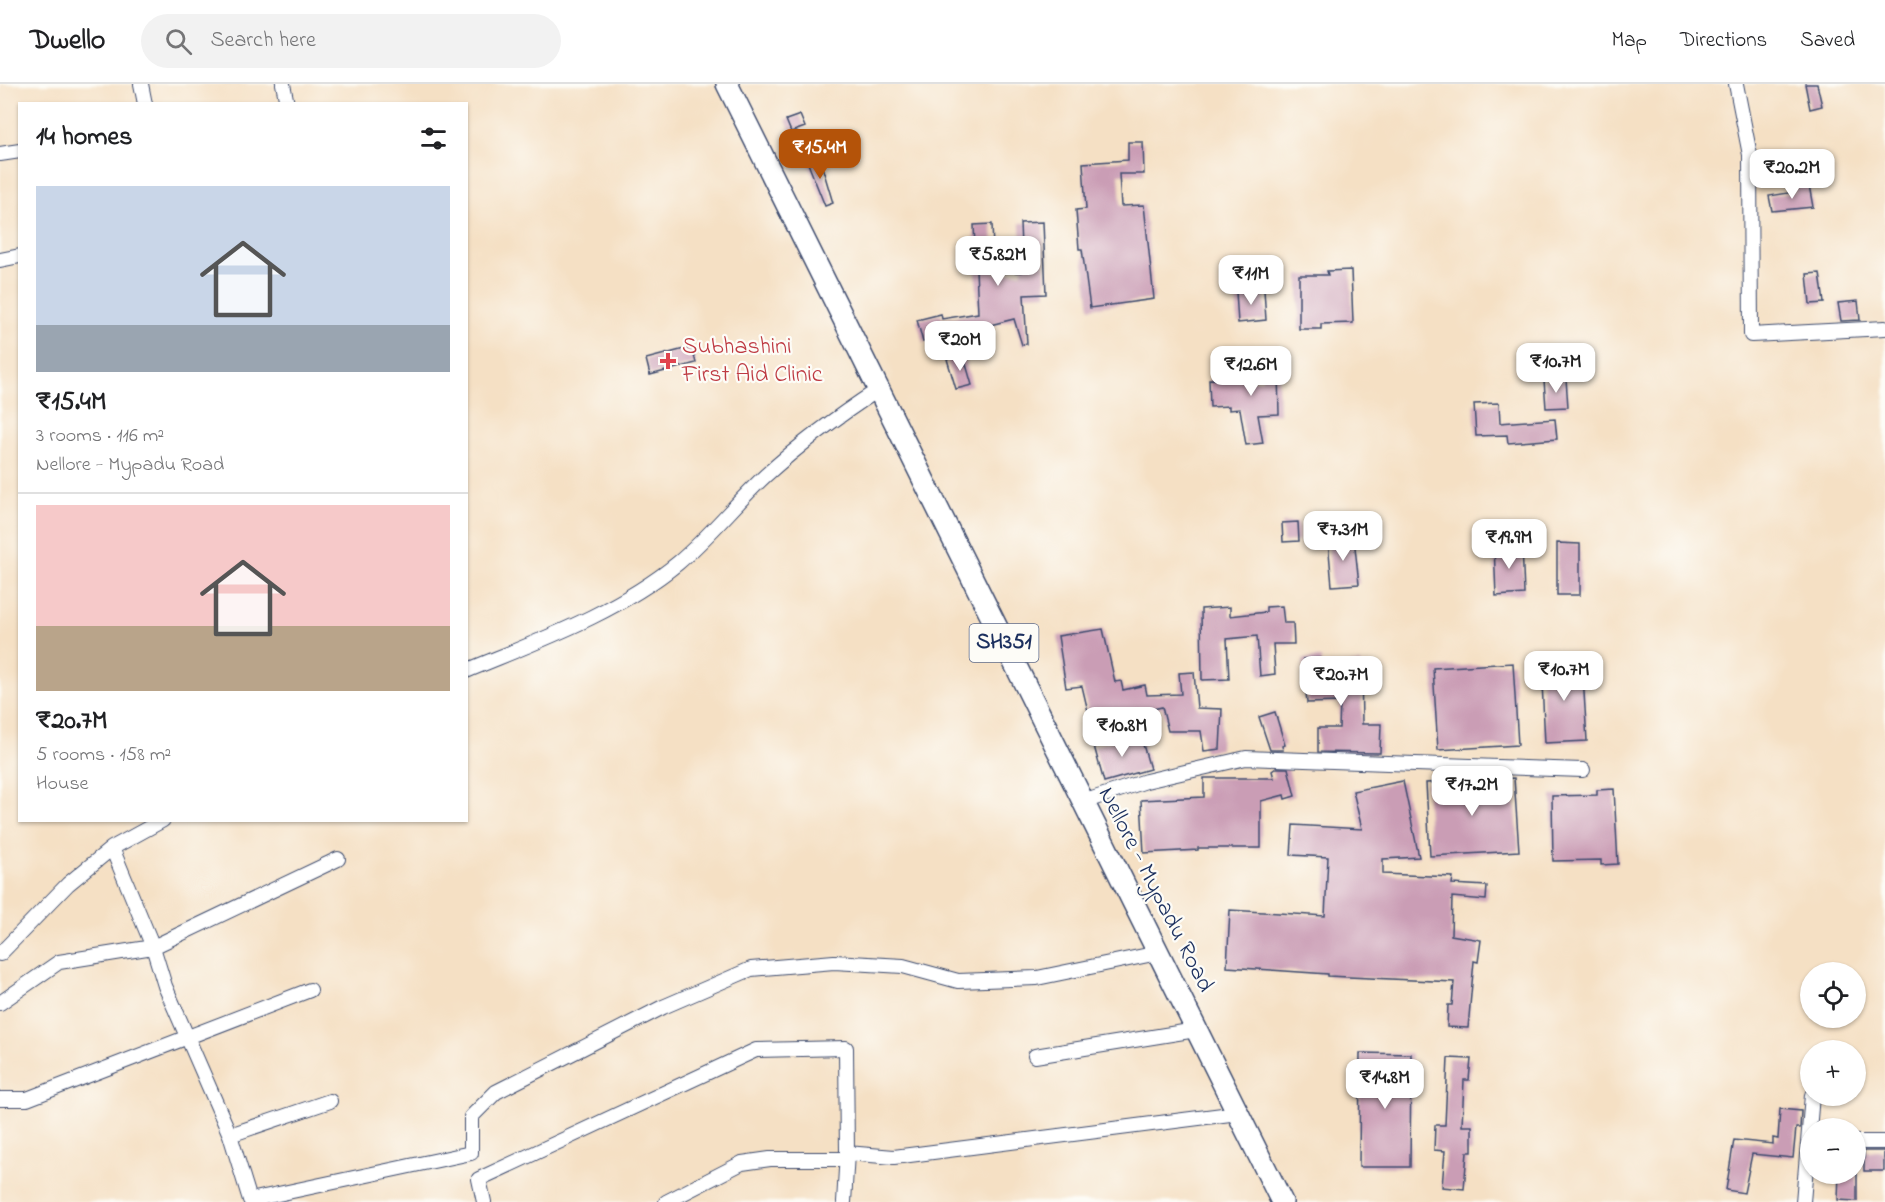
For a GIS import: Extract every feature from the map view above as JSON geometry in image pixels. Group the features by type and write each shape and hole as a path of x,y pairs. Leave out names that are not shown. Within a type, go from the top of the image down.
{"main road":[{"name":"Nellore - Mypadu Road","path":"727,84 1282,1202"}],"street":[{"path":"141,84 145,102"},
{"path":"282,102 283,84"},
{"path":"1736,84 1750,155 1751,335 1885,328"},
{"path":"0,154 18,151"},
{"path":"0,260 18,256"},
{"path":"468,670 537,642 634,594 678,563 765,476 822,428 878,390"},
{"path":"1083,802 1146,781 1246,758 1583,770"},
{"path":"0,954 68,884 112,848 159,822"},
{"path":"112,848 153,947 165,986 230,1136 250,1200 471,1153 471,1117 496,1092 663,1007 751,969 834,962 903,966 958,981 1037,978 1158,953"},
{"path":"0,1003 59,962 153,947 338,859"},
{"path":"0,1099 27,1099 188,1039 310,990"},
{"path":"1035,1056 1196,1030"},
{"path":"484,1202 479,1179 756,1050 846,1048 847,1156 843,1202"},
{"path":"230,1136 330,1101"},
{"path":"666,1202 742,1163 770,1159 894,1157 1238,1113"},
{"path":"1866,1142 1885,1142"},
{"path":"1803,1202 1805,1184"}],"building":[{"path":"1805,84 1817,84 1822,106 1810,109"},
{"path":"800,115 805,127 791,132 786,120"},
{"path":"1128,142 1143,142 1144,174 1119,174 1121,206 1144,205 1154,299 1090,308 1082,249 1079,249 1076,210 1086,209 1083,163 1128,160"},
{"path":"819,156 833,203 825,206 807,161"},
{"path":"1809,185 1813,207 1772,211 1769,196 1795,192 1794,188"},
{"path":"1043,222 1046,294 1024,295 1027,344 1022,345 1014,319 923,342 917,320 941,314 942,319 978,313 974,225 992,224 994,273 1022,272 1020,223"},
{"path":"1351,270 1353,323 1321,324 1321,329 1299,329 1299,275 1328,275 1327,271"},
{"path":"1820,273 1824,303 1810,304 1807,274"},
{"path":"1264,290 1266,320 1238,323 1236,292"},
{"path":"1858,301 1860,320 1841,321 1838,303"},
{"path":"692,347 696,363 650,375 646,359"},
{"path":"963,354 972,385 956,389 947,359"},
{"path":"1281,355 1282,372 1278,373 1279,414 1258,415 1263,443 1246,445 1240,409 1229,410 1229,406 1210,407 1209,379 1262,380 1260,356"},
{"path":"1566,379 1568,407 1546,408 1544,380"},
{"path":"1499,403 1500,423 1555,419 1557,439 1508,443 1507,435 1476,436 1474,404"},
{"path":"1298,522 1299,541 1283,542 1282,523"},
{"path":"1354,538 1359,584 1332,586 1328,541"},
{"path":"1557,543 1580,544 1580,595 1557,595"},
{"path":"1522,544 1524,594 1496,596 1494,545"},
{"path":"1282,606 1284,623 1293,623 1294,644 1273,644 1275,674 1260,676 1257,636 1227,639 1229,679 1202,680 1201,609 1230,607 1230,616 1266,612 1266,607"},
{"path":"1103,629 1115,682 1121,681 1123,690 1145,685 1147,695 1181,694 1179,673 1194,672 1197,708 1222,709 1220,749 1204,751 1201,731 1168,731 1162,707 1128,715 1127,712 1091,724 1082,686 1066,688 1058,636"},
{"path":"1321,658 1321,665 1361,663 1362,724 1381,724 1380,753 1318,752 1318,728 1339,728 1340,702 1307,703 1303,659"},
{"path":"1582,660 1587,741 1545,743 1541,662"},
{"path":"1513,663 1518,745 1438,750 1433,668"},
{"path":"1275,712 1285,745 1282,746 1283,750 1270,750 1259,717"},
{"path":"1140,734 1150,769 1104,782 1094,746"},
{"path":"1276,768 1288,768 1295,796 1285,799 1284,795 1261,801 1261,848 1198,848 1198,850 1144,853 1141,800 1204,797 1204,778 1274,778 1272,771"},
{"path":"1514,778 1519,851 1430,856 1426,783"},
{"path":"1403,781 1419,857 1383,859 1383,874 1453,877 1452,884 1487,886 1486,900 1452,897 1451,935 1481,940 1478,962 1474,961 1468,1028 1447,1027 1448,1005 1452,1005 1454,982 1328,976 1328,974 1227,967 1230,910 1325,916 1328,857 1291,855 1293,825 1362,829 1353,791"},
{"path":"1614,789 1618,864 1601,865 1601,860 1553,861 1552,796 1597,795 1597,790"},
{"path":"1360,1053 1411,1054 1410,1167 1359,1167"},
{"path":"1448,1058 1471,1059 1469,1080 1464,1080 1462,1126 1472,1126 1472,1152 1467,1152 1464,1189 1442,1187 1445,1151 1434,1150 1435,1125 1445,1125"},
{"path":"1780,1109 1801,1111 1800,1128 1796,1128 1793,1158 1752,1154 1744,1193 1726,1190 1734,1140 1773,1144 1773,1138 1778,1139"},
{"path":"1866,1151 1884,1151 1884,1171 1866,1171"},
{"path":"1839,1184 1857,1184 1857,1201 1838,1200"}],"place":[{"name":"Subhashini First Aid Clinic","path":"668,361"}]}
